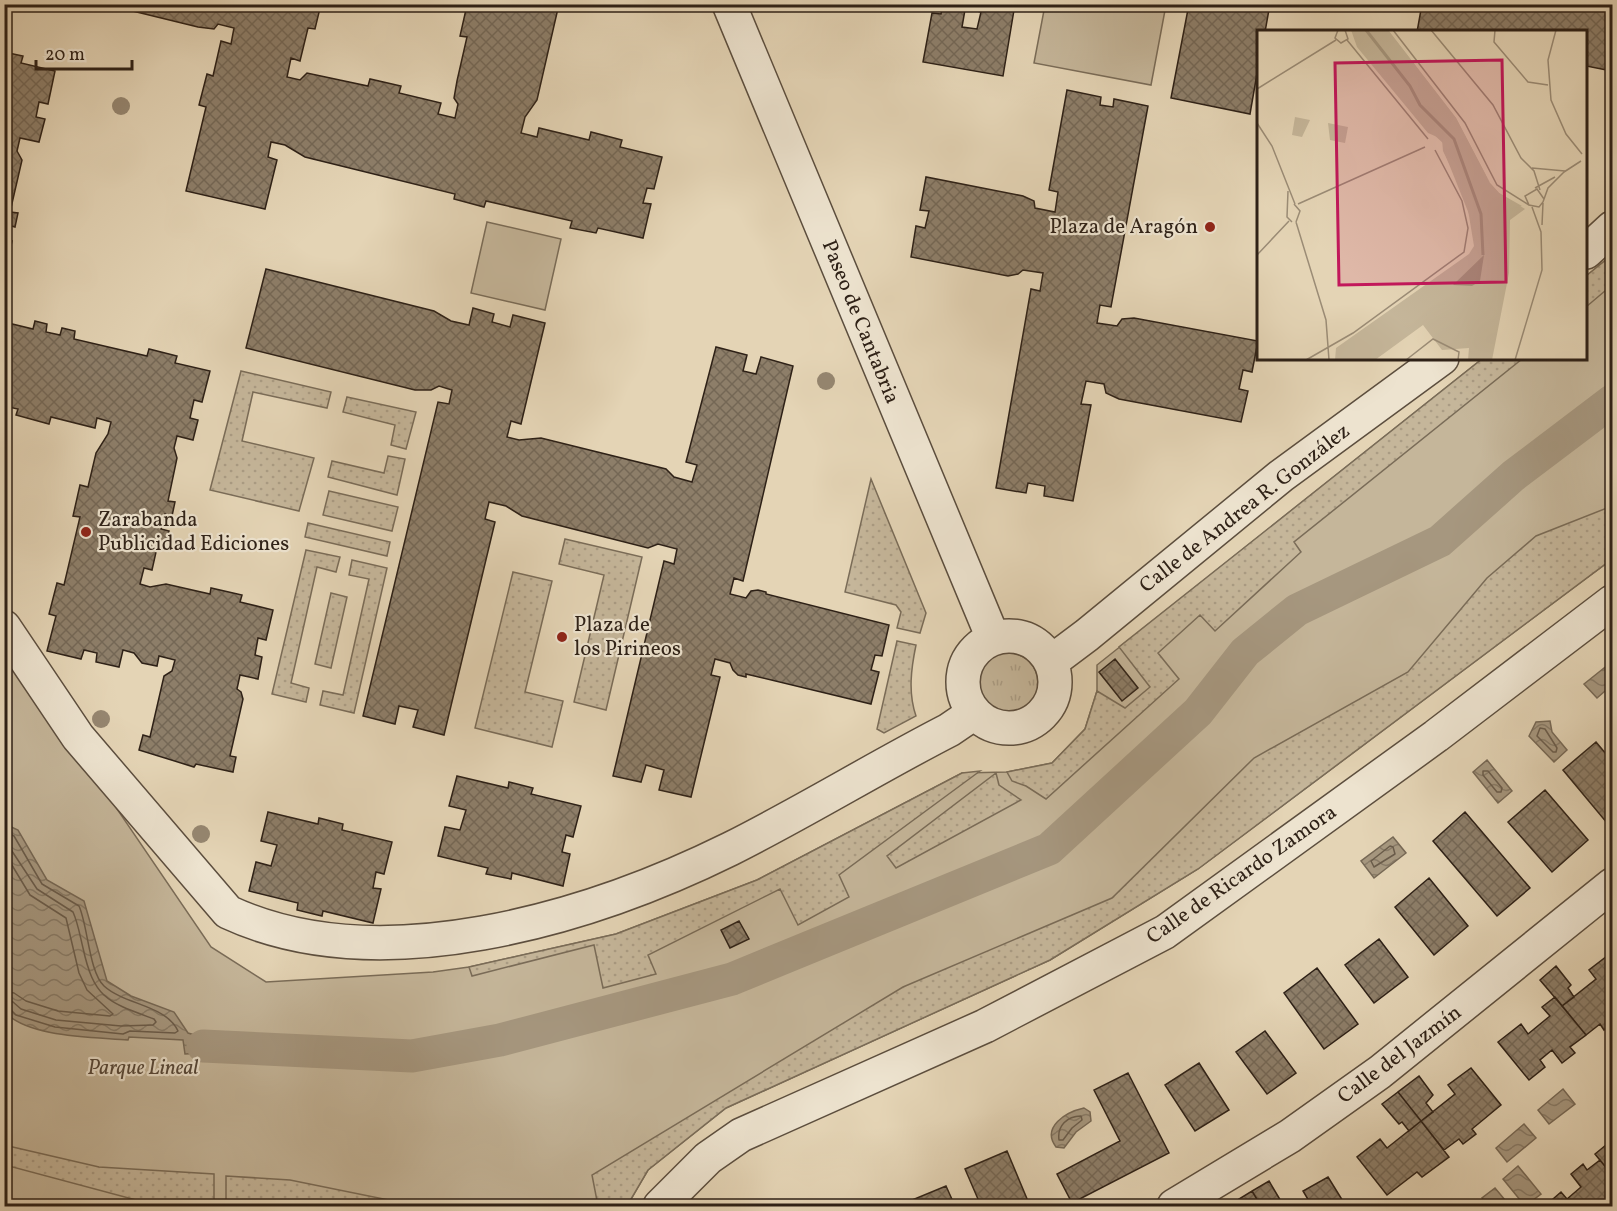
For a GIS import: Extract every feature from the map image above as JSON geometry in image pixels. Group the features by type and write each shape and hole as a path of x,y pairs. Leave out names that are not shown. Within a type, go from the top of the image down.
{"street":[{"name":"Paseo de Cantabria","path":"729,4 993,638"},
{"path":"1587,251 1612,228"},
{"name":"Calle de Andrea R. González","path":"1051,662 1281,476 1439,360"},
{"name":"Calle de Ricardo Zamora","path":"660,1206 679,1195 708,1158 741,1135 985,1026 1165,932 1437,736 1612,602"},
{"path":"4,627 78,737 228,912 257,926 287,934 357,941 402,942 505,928 594,905 730,849 949,730 974,713"},
{"path":"1009,635 1026,638 1041,648 1051,662 1056,680 1052,699 1042,715 1026,726 1008,729 989,725 974,713 964,693 963,671 974,651 993,638 1009,635"},
{"name":"Calle del Jazmín","path":"1174,1206 1290,1136 1380,1072 1612,885"}],"green space":[{"path":"1045,5 1166,5 1151,85 1034,63"},
{"path":"487,222 561,239 545,310 471,293"},
{"name":"Parque Lineal","path":"1612,255 1612,559 1198,869 1050,960 726,1108 648,1170 627,1206 5,1206 4,643 211,947 266,982 433,972 469,967 616,934 757,880 962,773 1007,772 1052,763 1085,729 1097,691 1097,665 1481,360 1587,360 1587,275"},
{"path":"1612,255 1612,285 1587,306 1587,275"},
{"path":"1481,360 1521,360 1294,542 1301,552 1215,631 1200,615 1158,653 1179,679 1046,799 1026,786 1012,781 1007,772 1052,763 1085,729 1097,691 1125,708 1150,687 1119,647"},
{"path":"241,371 331,392 327,408 253,392 242,441 314,458 299,511 210,490"},
{"path":"347,397 416,412 406,449 391,445 395,425 343,412"},
{"path":"388,456 405,459 397,495 328,477 332,461 384,473"},
{"path":"871,479 926,613 920,633 897,628 901,612 896,605 845,592"},
{"path":"329,491 398,507 392,531 323,515"},
{"path":"1612,506 1612,559 1198,869 1050,960 726,1108 648,1170 627,1206 598,1206 592,1175 903,987 1112,898 1254,758 1408,672 1487,578 1536,536"},
{"path":"308,523 390,542 387,556 305,537"},
{"path":"565,539 642,557 606,710 574,702 604,575 559,564"},
{"path":"306,550 340,557 336,572 317,567 291,683 309,688 306,702 272,694"},
{"path":"352,560 387,568 354,713 320,705 323,691 343,695 369,579 349,575"},
{"path":"513,572 552,581 525,692 563,701 552,747 475,728"},
{"path":"331,593 347,597 331,668 315,664"},
{"path":"897,641 916,645 911,681 916,716 884,733 877,729"},
{"path":"1002,653 1014,653 1025,658 1033,666 1038,683 1036,695 1025,708 1014,713 1002,713 991,708 983,700 978,689 978,677 983,666 991,658"},
{"path":"980,771 839,875 849,897 798,925 780,889 648,955 656,974 603,988 594,945 472,976 469,967 616,934 757,880 962,773"},
{"path":"996,773 999,785 1021,800 896,868 887,856"},
{"path":"4,1145 99,1167 214,1174 214,1206 151,1204 5,1165"},
{"path":"226,1176 290,1180 418,1206 226,1206"}],"water":[{"path":"1609,664 1612,668 1612,685 1597,698 1584,684"},
{"path":"1550,721 1552,732 1567,750 1554,762 1529,736 1536,722"},
{"path":"1487,760 1512,791 1498,803 1473,772"},
{"path":"4,826 18,830 47,880 84,901 107,981 131,996 174,1012 188,1033 202,1037 204,1053 185,1054 183,1040 80,1037 45,1031 15,1020 4,1011"},
{"path":"1393,837 1406,853 1374,878 1361,861"},
{"path":"1563,1089 1575,1104 1549,1124 1538,1110"},
{"path":"1084,1108 1090,1112 1091,1121 1076,1132 1064,1148 1056,1147 1052,1140 1054,1127 1063,1117"},
{"path":"1524,1124 1536,1138 1507,1162 1496,1148"},
{"path":"1518,1166 1541,1194 1525,1206 1503,1179"},
{"path":"1495,1188 1510,1206 1488,1206 1482,1198"}],"building":[{"path":"104,4 321,4 315,29 308,28 300,61 291,58 287,77 300,80 307,73 368,86 370,79 401,86 399,93 441,103 438,114 455,118 458,104 454,98 467,37 460,36 467,5 474,7 475,4 559,4 537,100 525,117 521,133 537,137 539,128 589,140 591,132 622,140 620,147 662,157 654,189 647,188 643,203 651,204 643,238 598,228 596,233 570,228 572,221 486,201 484,207 454,199 455,194 305,157 285,145 271,142 268,157 277,160 265,209 186,191 206,107 199,105 207,74 213,76 221,41 231,44 234,28 218,24 214,29 198,27"},
{"path":"943,4 966,4 962,27 977,29 981,12 973,10 974,4 1015,4 1003,76 923,62 932,13 941,14"},
{"path":"1189,4 1270,4 1265,30 1257,30 1257,74 1250,114 1171,98"},
{"path":"1422,4 1612,4 1612,71 1587,66 1587,30 1417,30"},
{"path":"4,52 23,56 21,63 55,71 48,104 39,102 36,117 45,119 39,142 20,138 17,151 22,160 10,212 18,213 15,227 8,225 5,240 12,241 9,256 4,255"},
{"path":"1067,90 1101,97 1100,105 1113,107 1114,99 1148,106 1111,307 1100,305 1097,323 1117,326 1122,319 1134,318 1257,341 1252,372 1243,370 1239,389 1248,391 1241,422 1119,399 1106,393 1104,384 1086,381 1081,404 1091,405 1073,501 1044,496 1045,486 1028,483 1026,493 996,488 1031,289 1040,291 1043,273 1023,270 1018,274 1008,276 911,257 916,226 925,228 929,211 920,210 926,177 1023,196 1034,201 1035,208 1055,212 1058,192 1049,190"},
{"path":"266,269 434,311 451,321 469,325 473,308 494,314 492,322 510,327 513,315 545,323 521,424 511,421 507,437 519,440 541,438 666,469 674,477 692,482 697,465 686,462 716,347 747,355 743,371 756,374 761,357 793,366 743,581 734,578 730,594 746,598 751,591 758,590 889,625 882,656 875,655 871,670 879,672 871,704 746,674 746,677 738,675 730,663 715,659 711,675 720,677 691,797 659,790 664,770 646,765 641,782 613,776 664,561 674,564 677,549 658,544 648,548 522,516 506,506 489,502 485,519 495,522 444,735 413,727 418,710 399,706 395,724 363,716 438,402 449,404 452,390 439,386 431,390 415,390 246,348"},
{"path":"35,321 47,324 46,332 60,335 62,328 75,331 74,339 147,356 149,349 177,356 175,363 210,371 202,402 194,400 190,418 198,420 193,440 177,436 174,448 177,458 168,501 175,502 172,516 165,514 161,529 169,531 165,544 158,543 152,570 144,568 140,584 150,587 166,584 210,594 211,588 242,595 240,602 273,610 266,640 258,638 255,655 262,657 258,679 240,675 237,689 241,692 243,699 230,756 236,757 233,772 196,764 194,767 139,750 143,735 150,737 164,676 172,671 175,660 159,656 157,666 142,663 134,653 123,650 119,667 96,662 97,653 84,650 81,659 47,651 56,616 49,614 57,583 64,585 80,517 73,516 80,485 88,487 96,453 108,434 111,422 97,418 95,428 51,417 49,424 16,415 18,409 4,406 4,322 33,329"},
{"path":"1115,659 1138,688 1122,701 1099,672"},
{"path":"1596,742 1612,761 1612,818 1607,823 1563,770"},
{"path":"457,776 508,788 509,782 533,788 531,794 581,806 573,837 566,835 562,852 570,854 563,886 512,873 511,879 486,874 488,868 438,856 445,827 460,830 466,810 449,806"},
{"path":"1545,790 1588,840 1552,872 1508,822"},
{"path":"268,812 318,824 319,818 343,824 342,830 392,842 384,874 376,872 373,888 381,889 373,923 323,911 322,916 297,910 298,903 249,891 256,862 271,866 277,845 261,841"},
{"path":"1465,812 1530,888 1497,916 1433,841"},
{"path":"1429,878 1468,926 1434,955 1395,907"},
{"path":"739,921 749,939 730,948 721,930"},
{"path":"1379,939 1408,977 1374,1003 1345,965"},
{"path":"1611,953 1612,1002 1606,1007 1612,1014 1612,1023 1604,1030 1600,1024 1586,1035 1562,1006 1596,979 1589,970"},
{"path":"1556,966 1571,985 1568,988 1574,997 1562,1006 1540,980"},
{"path":"1317,968 1358,1024 1324,1049 1284,993"},
{"path":"1555,997 1586,1035 1570,1047 1575,1053 1562,1063 1552,1050 1540,1060 1545,1067 1529,1080 1498,1042 1521,1024 1528,1034 1550,1016 1542,1007"},
{"path":"1265,1031 1296,1073 1267,1094 1236,1052"},
{"path":"1199,1063 1229,1110 1195,1131 1165,1085"},
{"path":"1471,1068 1501,1105 1472,1129 1476,1134 1463,1144 1459,1139 1444,1150 1421,1121 1455,1094 1448,1085"},
{"path":"1128,1073 1169,1153 1072,1203 1057,1174 1120,1141 1094,1090"},
{"path":"1419,1076 1433,1095 1426,1103 1433,1112 1421,1121 1398,1092"},
{"path":"1398,1092 1421,1121 1409,1131 1402,1122 1399,1124 1382,1104"},
{"path":"1421,1121 1449,1157 1422,1177 1417,1172 1387,1195 1357,1157 1380,1139 1387,1148"},
{"path":"1612,1140 1612,1175 1595,1154"},
{"path":"1007,1151 1030,1206 981,1206 965,1169"},
{"path":"1600,1160 1612,1175 1612,1198 1602,1206 1545,1206 1561,1192 1567,1199 1581,1187 1571,1174 1583,1164 1587,1170"},
{"path":"1328,1177 1346,1206 1299,1206 1309,1201 1303,1191"},
{"path":"1269,1181 1282,1203 1279,1206 1261,1206 1252,1191"},
{"path":"946,1186 955,1206 900,1205"},
{"path":"1252,1191 1261,1206 1243,1206 1239,1199"}],"waterway":[{"path":"203,1046 412,1056 500,1040 732,979 1049,849 1198,712 1245,652 1297,610 1440,541 1513,476 1612,401"}],"place":[{"name":"Plaza de Aragón","path":"1210,227"},
{"name":"Zarabanda Publicidad Ediciones","path":"86,532"},
{"name":"Plaza de los Pirineos","path":"562,637"}]}
